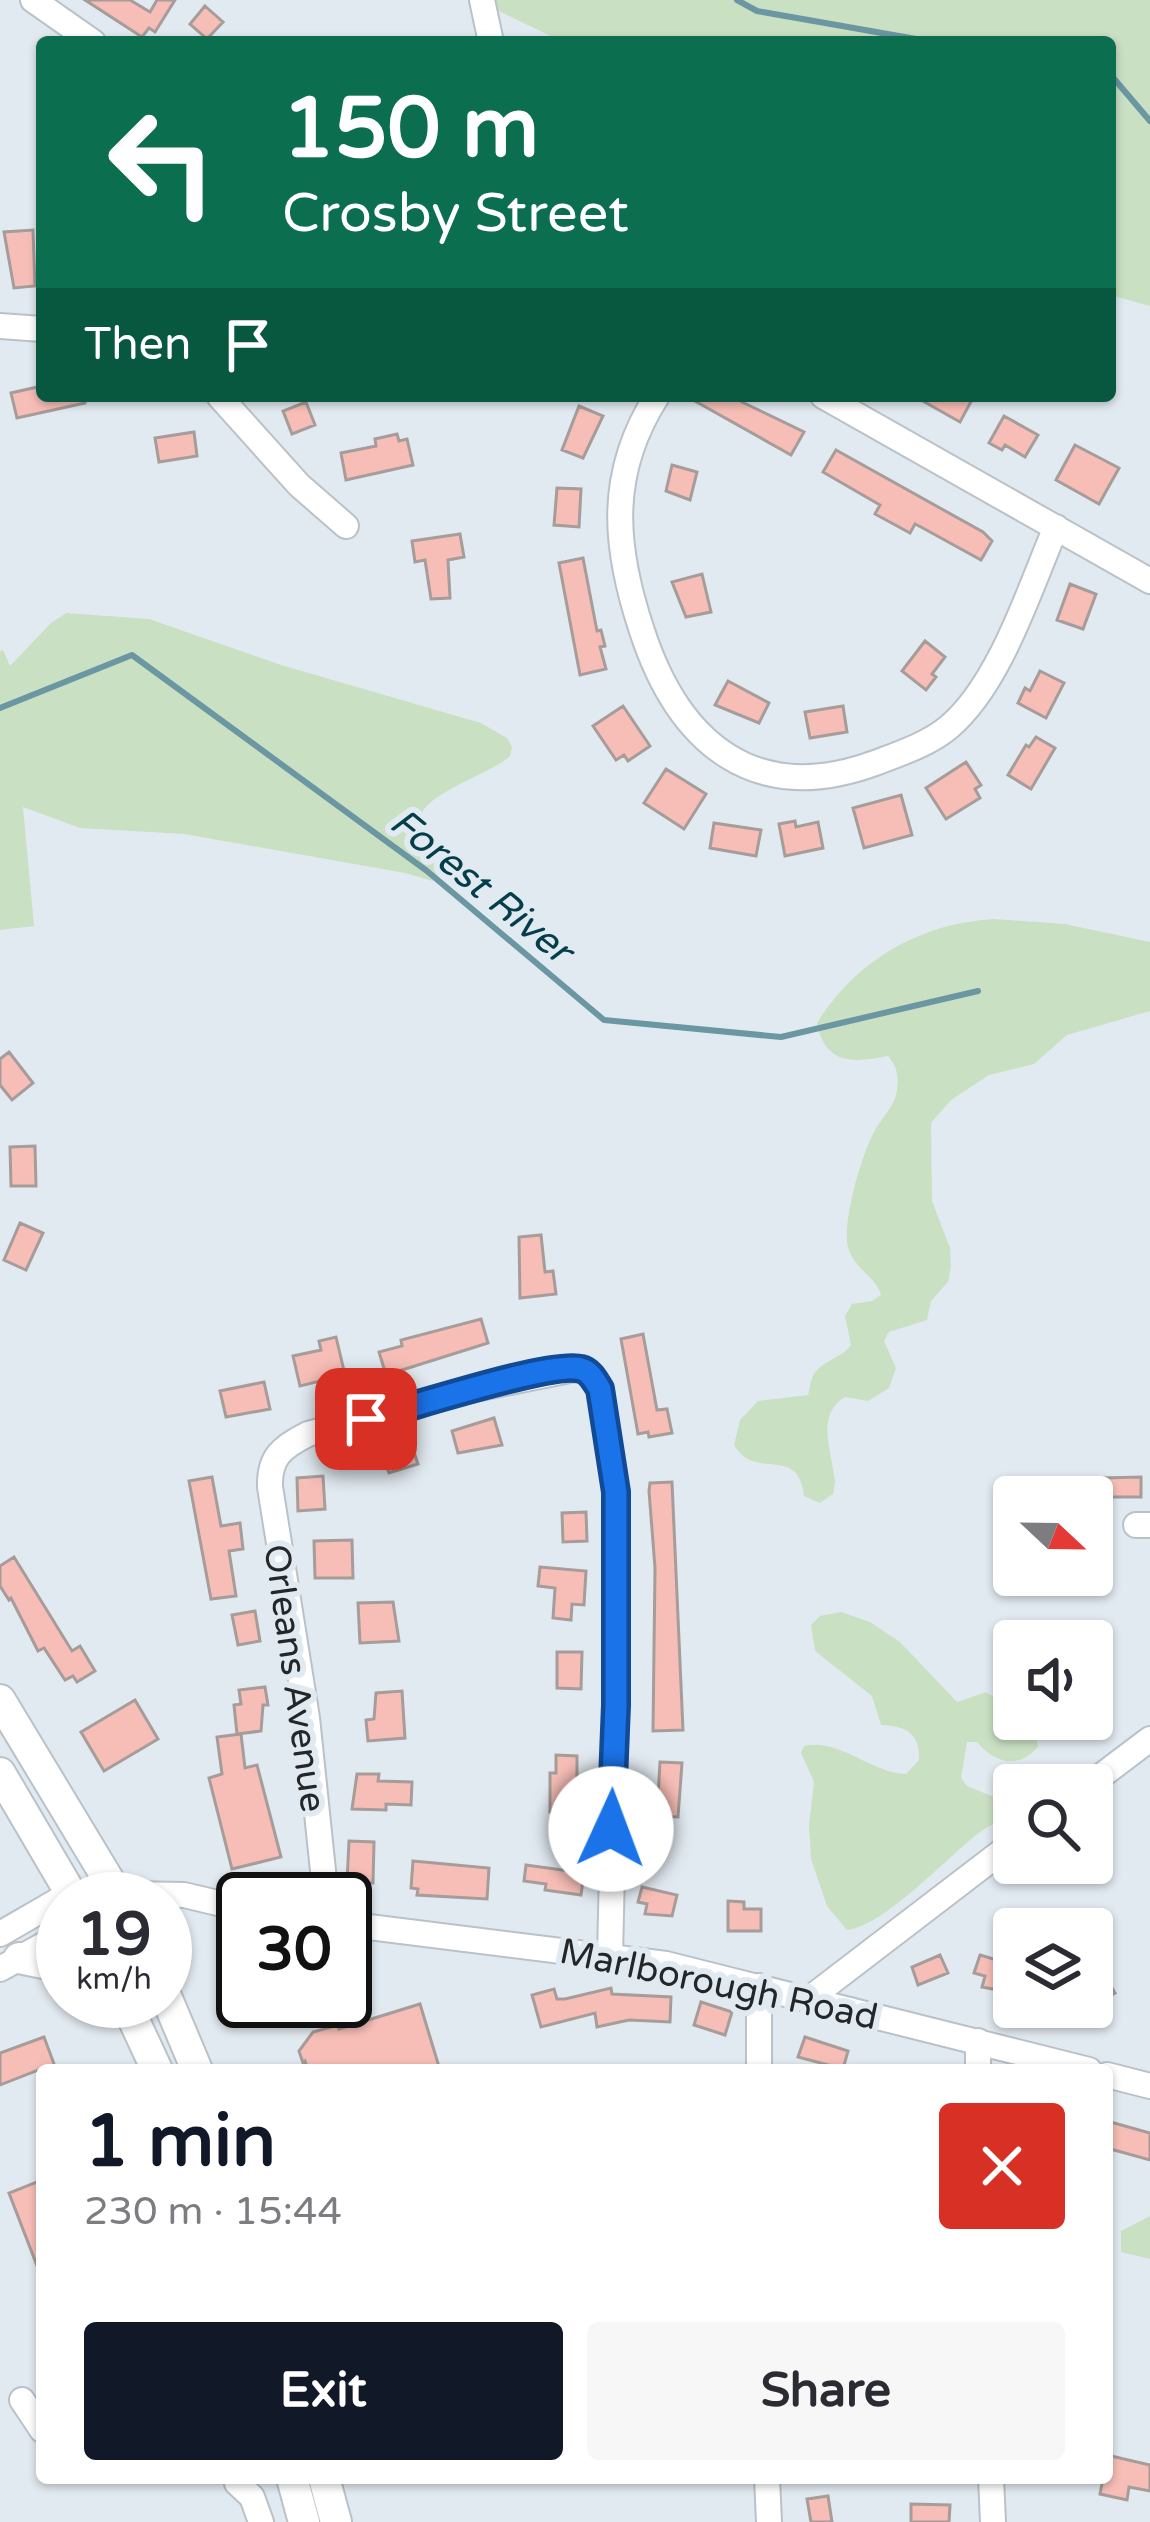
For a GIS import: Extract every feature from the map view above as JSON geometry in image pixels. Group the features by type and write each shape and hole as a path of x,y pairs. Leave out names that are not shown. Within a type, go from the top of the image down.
{"main road":[{"path":"0,1700 101,1872"},
{"path":"0,1773 58,1872"},
{"path":"6,1954 36,1961"},
{"path":"137,2028 154,2064"},
{"path":"179,2028 194,2064"},
{"path":"294,2484 304,2522"},
{"path":"326,2484 336,2522"}],"street":[{"path":"32,0 85,36"},
{"path":"482,0 490,36"},
{"path":"0,326 36,329"},
{"path":"224,402 298,485 346,526"},
{"path":"653,402 622,474 618,536 631,598 655,672 688,726 734,761 789,779 848,772 906,751 949,727 983,685 1056,527"},
{"path":"834,402 1150,581"},
{"name":"Orleans Avenue","path":"323,1872 307,1718 270,1487 274,1457 308,1434 455,1393 580,1368 592,1375 600,1389 616,1492 610,1955"},
{"path":"1113,1767 1150,1739"},
{"path":"809,1999 993,1858"},
{"name":"Marlborough Road","path":"372,1927 610,1955 1066,2064"},
{"path":"6,1954 36,1928"},
{"path":"6,1954 36,1943"},
{"path":"759,1987 759,2064"},
{"path":"978,2041 978,2064"},
{"path":"1113,2077 1150,2086"},
{"path":"22,2400 36,2421"},
{"path":"238,2484 252,2497 261,2522"},
{"path":"767,2484 769,2522"},
{"path":"991,2484 993,2522"}],"green space":[{"path":"476,0 1150,0 1150,306 1116,297 1116,36 551,36"},
{"path":"66,613 149,619 281,665 481,723 507,738 510,756 442,794 422,812 423,828 449,863 433,881 184,834 80,828 23,807 34,926 0,930 0,651 10,666"},
{"path":"993,919 1065,924 1150,942 1150,1011 1067,1035 1034,1064 989,1075 951,1100 931,1123 932,1201 950,1248 948,1282 931,1301 927,1320 889,1332 884,1341 896,1368 889,1388 868,1401 845,1397 830,1414 835,1483 833,1494 820,1503 804,1496 793,1471 753,1461 734,1445 740,1420 758,1401 808,1395 816,1371 851,1345 845,1316 852,1304 881,1295 852,1258 847,1229 864,1156 896,1096 897,1072 888,1056 852,1060 834,1054 817,1023 851,981 892,949 940,928"},
{"path":"841,1612 870,1622 900,1642 957,1702 986,1692 993,1697 993,1740 1037,1740 1038,1747 1022,1759 1006,1761 977,1742 967,1742 961,1778 967,1786 993,1797 993,1824 895,1905 847,1930 827,1906 811,1859 814,1782 801,1753 804,1746 830,1747 906,1774 919,1760 914,1737 898,1727 881,1725 872,1696 815,1651 811,1625 820,1616"},
{"path":"1150,2216 1150,2259 1121,2252 1121,2231"}],"building":[{"path":"85,0 130,0 150,12 157,0 175,0 155,32 149,28 140,36"},
{"path":"205,6 223,22 210,36 190,24"},
{"path":"33,230 35,286 14,288 4,232"},
{"path":"36,387 36,402 85,403 17,418 11,393"},
{"path":"306,402 315,425 292,434 283,411"},
{"path":"697,402 742,402 804,432 791,455"},
{"path":"925,402 971,402 960,422"},
{"path":"579,406 603,416 583,458 562,450"},
{"path":"1004,416 1038,435 1025,457 1005,445 1002,450 989,443"},
{"path":"194,432 197,456 159,462 155,438"},
{"path":"397,434 399,441 407,439 413,465 346,480 341,453 376,446 375,439"},
{"path":"1075,445 1119,468 1099,504 1056,480"},
{"path":"836,450 983,532 992,541 981,560 915,524 910,533 875,514 880,505 823,472"},
{"path":"672,465 697,472 690,500 666,491"},
{"path":"557,488 581,489 579,527 554,525"},
{"path":"460,534 464,557 448,560 450,598 431,599 425,560 415,562 412,541"},
{"path":"583,558 597,631 601,630 605,646 600,647 606,669 580,675 559,563"},
{"path":"702,574 711,612 686,617 672,582"},
{"path":"1070,584 1096,594 1083,629 1057,620"},
{"path":"925,641 945,657 926,690 902,671"},
{"path":"1040,671 1064,683 1046,718 1018,703"},
{"path":"728,681 769,703 759,723 715,705"},
{"path":"623,706 650,746 628,761 624,755 616,760 593,726"},
{"path":"843,706 847,732 810,738 805,712"},
{"path":"1036,737 1055,748 1031,789 1008,775"},
{"path":"966,762 981,785 975,789 980,798 946,819 926,788"},
{"path":"666,769 706,794 684,829 644,803"},
{"path":"901,795 912,835 864,848 853,808"},
{"path":"795,821 796,827 818,822 823,848 785,856 779,824"},
{"path":"714,823 761,830 756,856 710,848"},
{"path":"9,1052 33,1083 12,1100 0,1085 0,1059"},
{"path":"35,1146 36,1186 11,1186 10,1147"},
{"path":"20,1223 43,1233 26,1270 4,1260"},
{"path":"541,1235 545,1272 553,1271 556,1294 520,1298 519,1237"},
{"path":"481,1319 488,1343 386,1375 379,1352 402,1346 401,1340"},
{"path":"643,1334 657,1410 667,1409 672,1433 649,1437 648,1432 638,1434 621,1339"},
{"path":"336,1337 345,1375 300,1386 293,1356 321,1350 319,1341"},
{"path":"264,1382 270,1409 226,1417 220,1391"},
{"path":"494,1418 502,1445 458,1453 452,1431"},
{"path":"411,1443 418,1464 389,1473 382,1452"},
{"path":"323,1476 325,1509 298,1511 297,1478"},
{"path":"212,1477 221,1526 240,1523 243,1549 229,1551 236,1596 211,1599 189,1481"},
{"path":"1141,1477 1141,1497 1113,1497 1113,1478"},
{"path":"672,1482 683,1730 653,1731 655,1568 649,1491 650,1483"},
{"path":"586,1512 587,1541 563,1542 562,1513"},
{"path":"352,1540 353,1578 315,1578 314,1541"},
{"path":"14,1557 72,1651 80,1646 95,1671 77,1682 73,1676 65,1680 44,1648 38,1651 0,1586 0,1566"},
{"path":"540,1567 586,1571 584,1605 572,1604 571,1620 553,1618 555,1588 538,1586"},
{"path":"393,1602 399,1641 360,1643 358,1603"},
{"path":"255,1611 260,1641 238,1645 232,1615"},
{"path":"557,1652 582,1652 581,1689 557,1688"},
{"path":"265,1687 268,1705 263,1705 261,1731 237,1734 234,1705 241,1704 239,1690"},
{"path":"402,1691 405,1738 368,1741 366,1720 374,1719 376,1693"},
{"path":"135,1700 158,1739 104,1771 81,1732"},
{"path":"241,1734 245,1768 257,1765 281,1857 232,1869 209,1778 222,1774 217,1737"},
{"path":"556,1755 577,1756 577,1812 550,1812 550,1773 556,1773"},
{"path":"660,1762 682,1763 678,1817 657,1816"},
{"path":"357,1774 379,1774 378,1781 412,1782 411,1805 352,1809"},
{"path":"349,1841 374,1842 373,1883 372,1872 347,1872"},
{"path":"413,1861 489,1868 487,1899 417,1895 418,1889 411,1888"},
{"path":"526,1865 584,1873 581,1895 545,1890 546,1884 524,1881"},
{"path":"642,1887 677,1895 672,1916 645,1914 647,1904 638,1902"},
{"path":"728,1901 744,1902 744,1909 761,1909 761,1931 728,1931"},
{"path":"940,1955 948,1973 918,1985 912,1967"},
{"path":"980,1955 993,1959 993,1989 982,1987 985,1976 974,1973"},
{"path":"611,1988 612,1994 671,1997 670,2022 629,2020 597,2027 595,2013 541,2027 532,1995 554,1989 557,1999 565,1999"},
{"path":"701,2002 732,2012 725,2035 694,2025"},
{"path":"420,2004 438,2064 303,2063 299,2051 313,2032 372,2028 372,2019"},
{"path":"44,2037 54,2064 36,2064 36,2071 0,2085 0,2053"},
{"path":"805,2037 848,2051 844,2064 798,2057"},
{"path":"1113,2123 1150,2133 1150,2160 1113,2150"},
{"path":"36,2182 36,2263 9,2193"},
{"path":"1113,2456 1150,2465 1150,2491 1129,2487 1127,2500 1100,2494 1102,2484 1113,2484"},
{"path":"828,2496 832,2522 811,2522 807,2499"},
{"path":"911,2504 950,2505 949,2522 911,2522"}],"waterway":[{"path":"737,0 757,11 899,36"},
{"path":"1116,81 1150,121"},
{"name":"Forest River","path":"0,708 132,655 427,871 604,1020 781,1037 978,991"}],"route":[{"path":"366,1419 561,1370 580,1368 592,1375 604,1407 616,1492 611,1829"}]}
